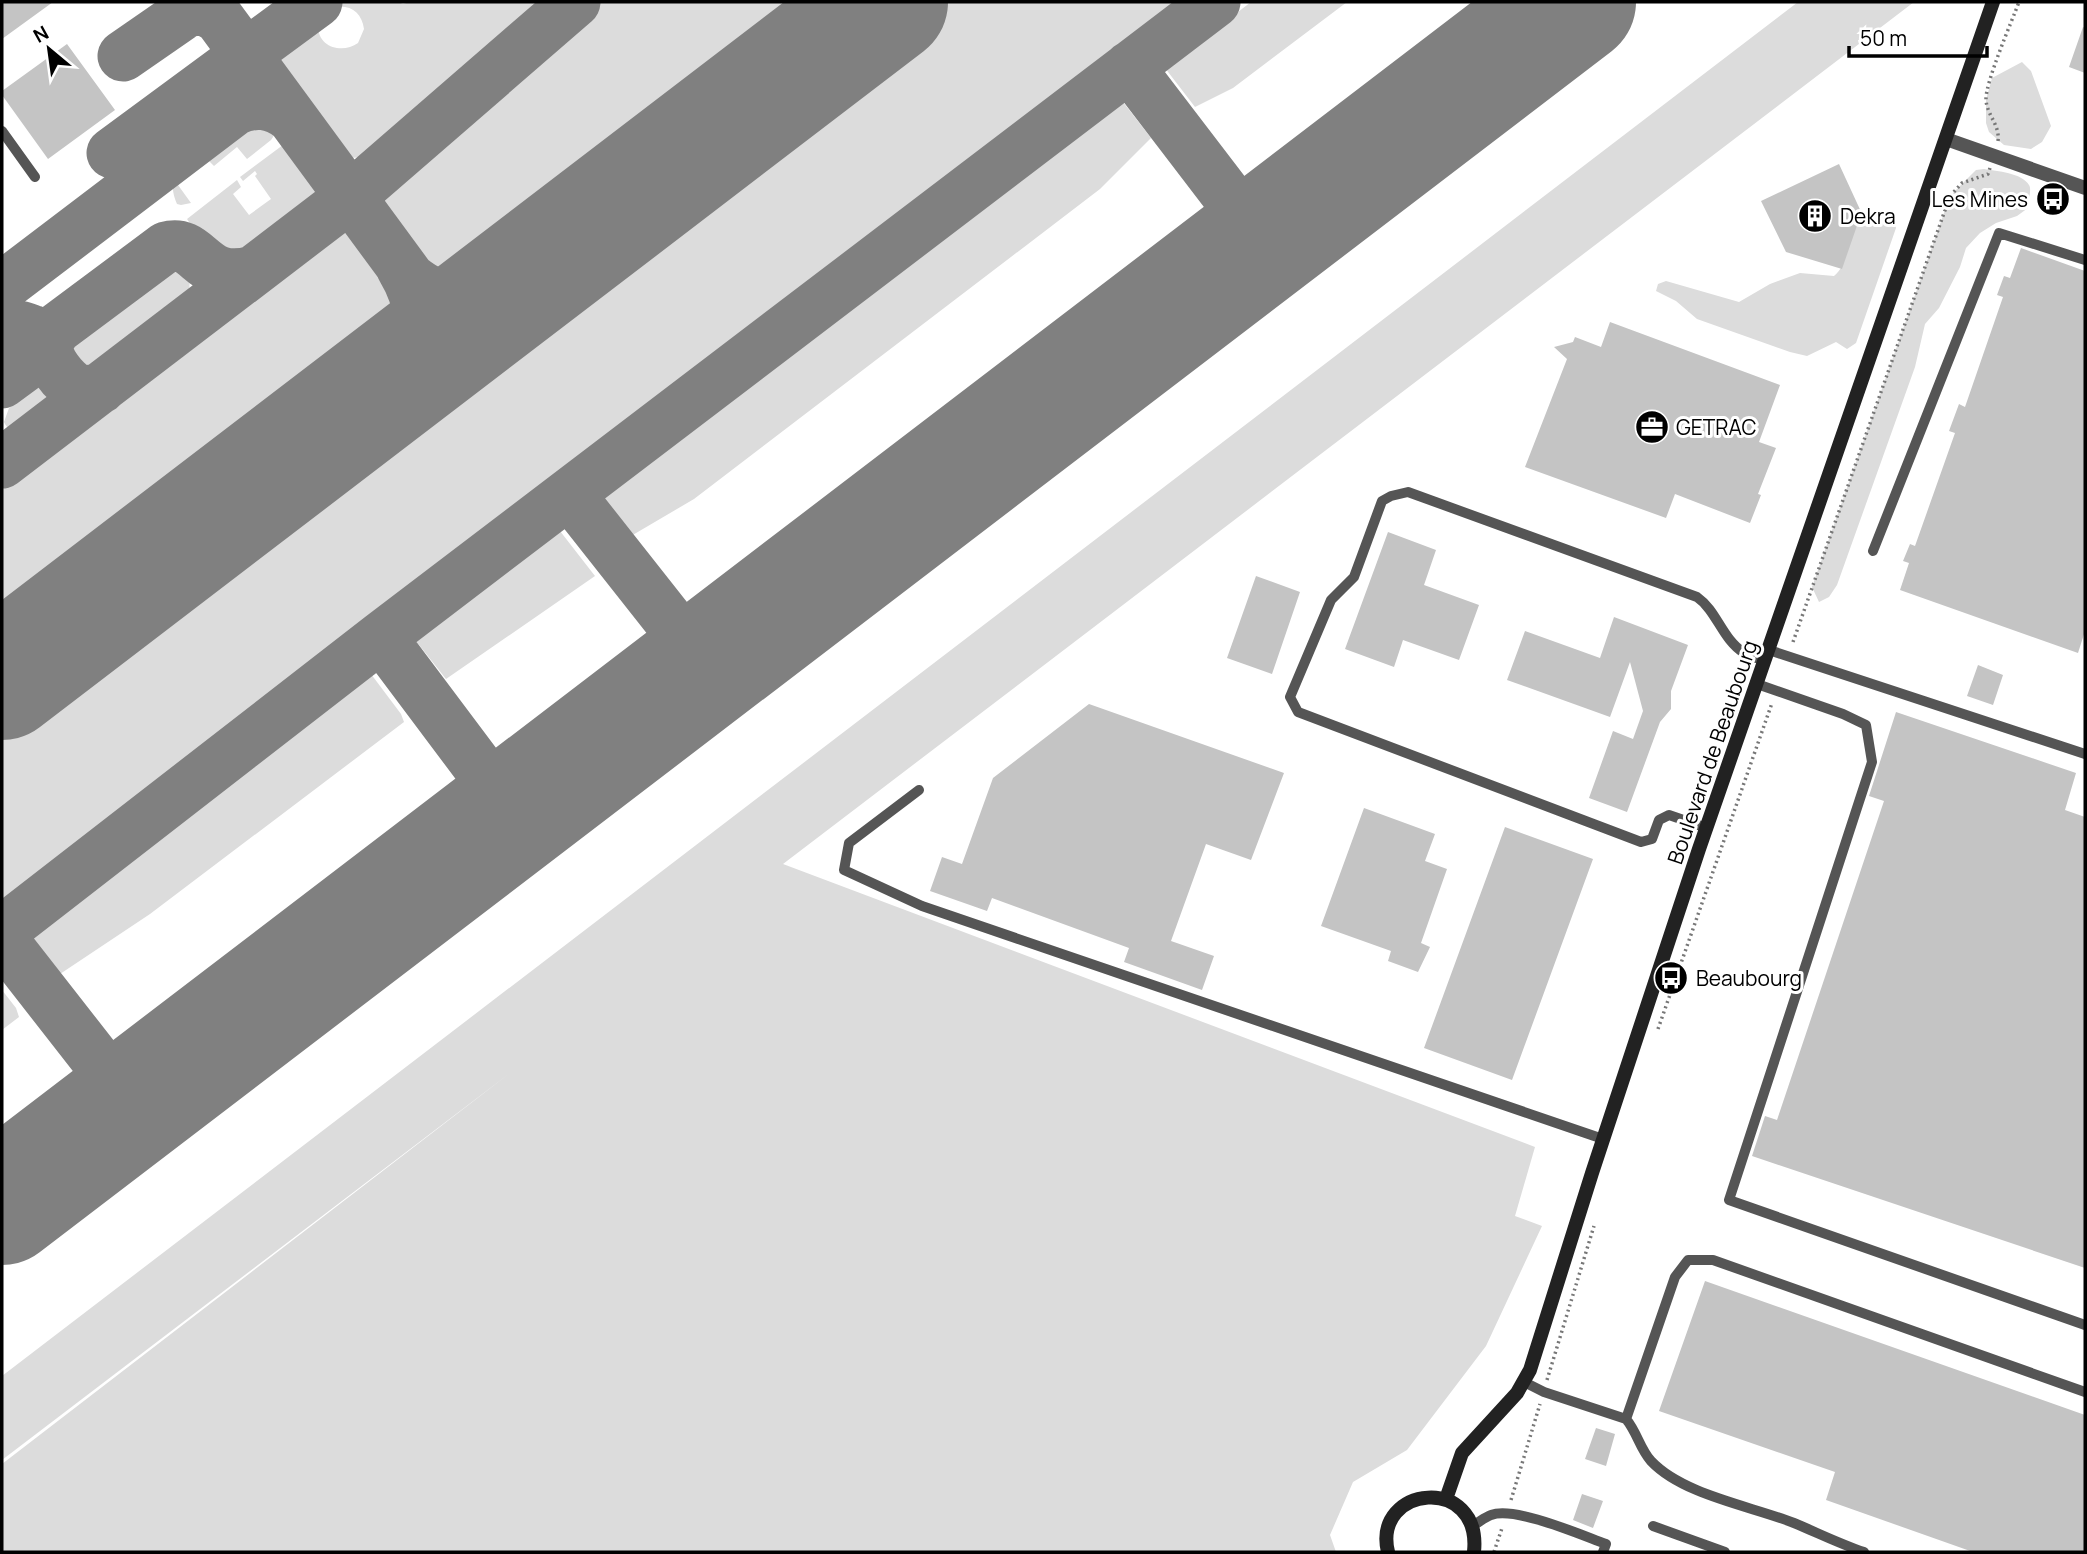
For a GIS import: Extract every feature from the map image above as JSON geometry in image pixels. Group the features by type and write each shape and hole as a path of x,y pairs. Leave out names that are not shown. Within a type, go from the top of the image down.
{"main road":[{"name":"Boulevard de Beaubourg","path":"1446,1499 1462,1452 1517,1393 1530,1370 1603,1139 1707,828 1993,2"},
{"path":"1388,1552 1387,1530 1393,1516 1416,1499 1431,1497 1446,1499 1466,1515 1475,1539 1474,1552"}],"street":[{"path":"1946,139 2085,187"}],"lane":[{"path":"2,131 35,177"},
{"path":"1872,551 1999,233 2085,260"},
{"path":"1707,828 1669,815 1659,820 1652,839 1641,842 1298,712 1290,697 1331,600 1354,577 1382,501 1408,492 1697,597 1709,605 1725,633 1744,653 1788,655 2085,754"},
{"path":"1757,684 1843,713 1866,725 1872,762 1729,1200 2085,1325"},
{"path":"919,790 849,843 844,870 922,906 1603,1139"},
{"path":"1626,1419 1675,1277 1682,1265 1697,1258 1713,1260 2085,1392"},
{"path":"1524,1382 1544,1392 1626,1419 1651,1462 1669,1476 1699,1490 1864,1552"},
{"path":"1472,1526 1491,1515 1507,1513 1540,1521 1606,1544 1603,1552"},
{"path":"1654,1527 1725,1552"}],"path":[{"path":"1788,655 1950,196 1962,183 1988,174 1999,139 1998,127 1986,100 2019,2"},
{"path":"1659,1029 1776,691"},
{"path":"1494,1552 1595,1223"}],"shaded area":[{"path":"330,2 559,2 473,76 370,152 354,158 343,156 323,139 261,52 318,9 319,33 327,44 345,48 358,43 364,29 358,14 350,8 334,7"},
{"path":"591,2 840,2 487,270 455,278 419,267 397,247 380,219 378,200 385,184"},
{"path":"930,2 1186,2 2,905 2,711"},
{"path":"1251,2 1347,2 1233,88 1195,107 1165,68"},
{"path":"1798,2 1914,2 783,864 1535,1147 1515,1216 1542,1226 1486,1346 1407,1450 1353,1482 1330,1535 1336,1552 2,1552 2,1464 527,1060 2,1460 2,1376"},
{"path":"2022,62 2031,71 2051,126 2042,142 2031,149 2004,145 1989,132 1986,123 1986,100 1992,78"},
{"path":"234,71 234,86 228,98 105,190 117,159"},
{"path":"1123,102 1151,138 1100,189 694,499 631,536 601,499"},
{"path":"251,118 275,123 277,131 271,140 247,159 237,147 214,166 209,161 178,185 191,203 177,204 173,187 179,171 210,144"},
{"path":"287,142 307,166 314,183 315,196 257,250 246,256 231,257 212,250 202,241 187,219 237,180 241,187 233,194 249,215 271,199 255,176 255,171 243,181 240,177"},
{"path":"1976,170 2009,173 2026,181 2030,189 2028,208 1980,233 1966,248 1960,267 1939,308 1925,324 1915,367 1837,585 1829,597 1819,602 1812,587 1950,196"},
{"path":"1883,212 1893,213 1896,228 1856,343 1847,349 1836,342 1807,356 1790,352 1697,319 1676,301 1656,291 1658,284 1666,281 1739,302 1770,284 1800,273 1834,276 1843,265 1851,237 1858,225"},
{"path":"340,230 352,234 374,251 391,273 396,286 399,300 397,320 380,349 371,359 2,641 2,477 311,241"},
{"path":"171,259 181,261 185,265 190,282 186,302 173,318 138,348 106,366 84,366 70,359 64,347 65,339 83,325 89,327 98,319 98,313 128,290 133,292 145,284 145,278"},
{"path":"40,384 47,384 53,390 57,398 56,406 26,430 12,431 4,422 9,408"},
{"path":"560,531 595,576 446,679 416,641"},
{"path":"371,674 404,722 150,914 60,974 30,934"},
{"path":"2,990 16,1008 19,1017 2,1030"}],"building":[{"path":"2,2 53,2 2,39"},
{"path":"2083,27 2085,28 2085,73 2069,67"},
{"path":"67,44 115,110 48,159 2,95 2,91"},
{"name":"Dekra","path":"1839,164 1863,216 1860,217 1842,269 1786,252 1761,201"},
{"path":"2021,248 2085,271 2085,631 2078,653 1900,590 1909,563 1903,561 1910,544 1915,546 1955,433 1949,431 1959,404 1965,407 2003,297 1997,295 2004,276 2010,278"},
{"name":"GETRAC","path":"1610,322 1780,385 1759,442 1776,448 1750,523 1675,494 1666,518 1525,467 1567,359 1554,347 1573,342 1575,337 1601,347"},
{"path":"1388,532 1436,550 1424,585 1479,605 1459,660 1403,640 1394,667 1345,649"},
{"path":"1256,576 1300,592 1272,674 1227,658"},
{"path":"1614,617 1688,645 1671,691 1671,709 1660,722 1627,812 1589,798 1613,731 1633,739 1643,711 1630,662 1610,717 1507,680 1525,631 1600,658"},
{"path":"1978,665 2003,675 1993,705 1967,696"},
{"path":"1089,704 1284,773 1251,860 1206,844 1171,941 1214,956 1202,990 1124,962 1129,948 992,898 987,911 930,891 942,857 962,864 993,778"},
{"path":"1896,712 2076,773 2065,810 2085,817 2085,1268 1752,1156 1765,1116 1777,1120 1884,801 1869,796"},
{"path":"1364,808 1435,834 1425,861 1447,869 1421,943 1430,947 1418,972 1388,961 1391,951 1321,926"},
{"path":"1505,827 1593,859 1512,1080 1424,1048"},
{"path":"1705,1281 2085,1415 2085,1552 1973,1552 1826,1500 1835,1472 1659,1411"},
{"path":"1596,1428 1615,1434 1606,1466 1585,1459"},
{"path":"1582,1494 1603,1501 1593,1528 1573,1520"}],"taxiway":[{"path":"207,2 410,278 440,296 470,299 499,292 529,275"},
{"path":"112,153 317,2"},
{"path":"2,463 349,198 575,2"},
{"path":"2,931 381,637 1215,2"},
{"path":"123,56 188,11 205,10 219,18"},
{"path":"1129,67 1262,241"},
{"path":"2,287 235,110 250,105 263,105 277,108 290,116"},
{"path":"101,388 87,391 78,389 56,369 47,349 47,343 56,329 166,247 186,249 222,272 235,274 253,271"},
{"path":"371,396 399,367 415,338 417,307 402,269"},
{"path":"10,328 16,326 37,332 56,329"},
{"path":"2,383 36,358 42,356 51,360"},
{"path":"570,495 705,666"},
{"path":"381,637 513,813"},
{"path":"2,939 131,1104"}],"runway":[{"path":"2,678 886,2"},
{"path":"2,1203 1574,2"}],"place":[{"name":"Les Mines","path":"2053,199"},
{"name":"Dekra","path":"1815,216"},
{"name":"GETRAC","path":"1652,427"},
{"name":"Beaubourg","path":"1671,978"}]}
